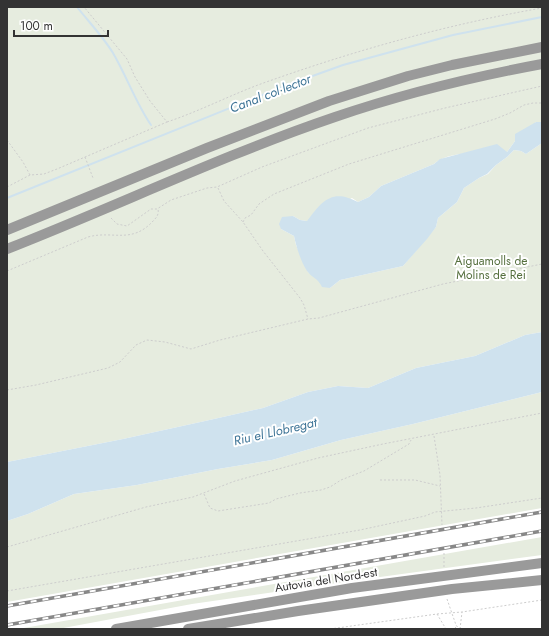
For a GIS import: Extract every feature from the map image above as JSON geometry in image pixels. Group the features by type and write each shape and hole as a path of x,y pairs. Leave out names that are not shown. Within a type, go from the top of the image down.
{"highway":[{"path":"7,230 207,148 329,101 408,76 452,65 542,47"},
{"path":"7,249 212,164 333,117 412,93 542,64"},
{"name":"Autovia del Nord-est","path":"116,629 352,588 542,563"},
{"path":"188,629 298,611 452,589 542,580"}],"path":[{"path":"84,7 127,59 135,78 150,101 167,122"},
{"path":"7,187 30,175 44,174 167,122 270,81 399,39 507,14 542,8"},
{"path":"111,218 117,224 127,226 151,209 157,209 171,200 207,188 217,187 262,167 368,128 445,108 542,86"},
{"path":"243,222 245,218 251,215 258,204 274,194 349,164 495,119 529,103 542,103"},
{"path":"7,140 23,162 30,175"},
{"path":"85,156 94,178"},
{"path":"217,187 224,201 243,222 300,298 308,319"},
{"path":"7,270 88,237 99,234 123,236 137,233 155,219 158,214 157,209"},
{"path":"7,390 36,385 108,368 120,362 136,345 147,340 165,342 191,349 220,340 334,314 444,284 542,264"},
{"path":"7,547 124,513 204,494 235,481 318,458 542,413"},
{"path":"433,435 440,475 442,525"},
{"path":"204,494 210,508 218,511 269,503 276,498 322,490 341,480 364,471 391,456 409,444 411,439"},
{"path":"380,480 415,480 440,486"},
{"path":"7,591 360,530 442,511 476,508 542,498"},
{"path":"444,553 444,568"},
{"path":"446,599 456,625 460,629"},
{"path":"330,629 542,600"},
{"path":"460,629 462,612"},
{"path":"437,614 446,629"},
{"path":"455,629 456,625"}],"green space":[{"name":"Aiguamolls de Molins de Rei","path":"7,7 542,7 542,122 536,122 515,141 507,152 469,153 449,156 434,164 381,186 369,197 358,202 352,198 307,221 300,220 293,216 281,229 294,236 296,245 308,272 330,288 340,280 403,266 436,227 438,218 457,202 464,188 488,174 514,150 521,151 526,154 542,143 542,332 525,335 475,356 416,368 368,388 338,386 308,392 263,408 123,439 7,462"},
{"path":"542,392 542,508 7,602 7,521 28,514 74,494 137,485 272,460 341,440"},
{"path":"542,537 542,555 192,604 58,629 18,629"}],"water":[{"path":"536,122 542,122 542,143 526,154 521,151 514,150 487,174 464,188 457,202 438,218 436,227 403,266 340,280 330,288 322,287 305,267 299,254 294,236 281,229 279,224 282,217 293,216 300,220 307,221 328,199 341,196 358,202 369,197 381,186 434,164 440,159 497,144 507,152 515,141 515,134"},
{"name":"Riu el Llobregat","path":"542,332 542,392 341,440 272,460 137,485 74,494 28,514 7,521 7,462 123,439 263,408 308,392 338,386 368,388 416,368 475,356 525,335"}],"waterway":[{"path":"77,7 113,53 151,125"},
{"name":"Canal col·lector","path":"7,198 282,87 343,65 453,35 542,17"}],"railway":[{"path":"7,606 542,512"},
{"path":"7,625 542,531"}]}
